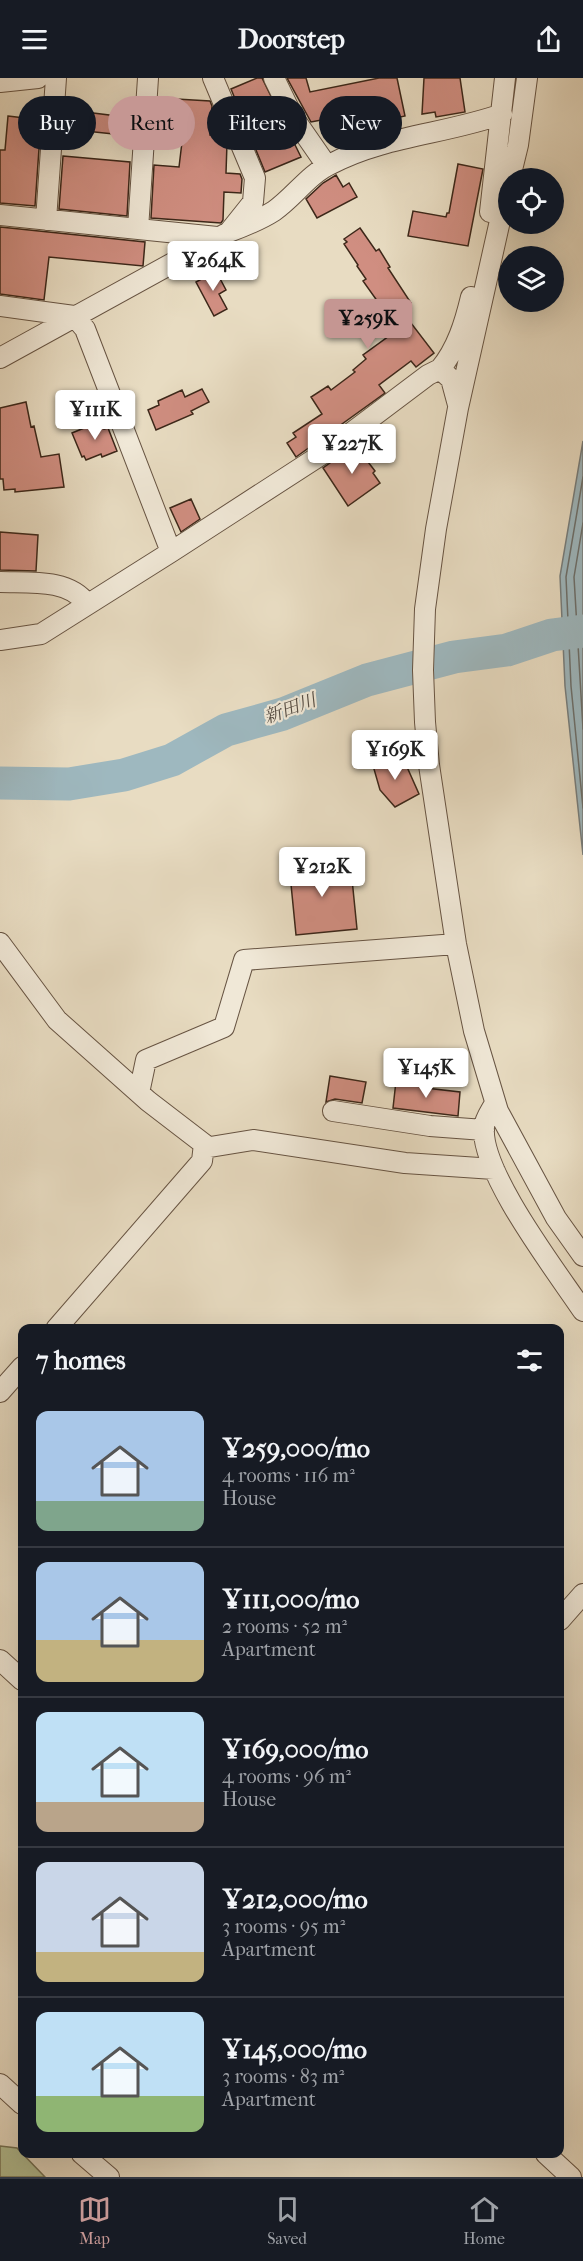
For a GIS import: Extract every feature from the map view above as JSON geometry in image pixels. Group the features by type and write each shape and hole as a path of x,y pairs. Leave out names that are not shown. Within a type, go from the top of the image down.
{"street":[{"path":"0,82 38,78"},
{"path":"46,219 56,78"},
{"path":"138,229 148,78"},
{"path":"213,78 255,178 253,202 223,235"},
{"path":"274,78 293,117 327,166"},
{"path":"0,640 41,634 327,451 428,375 440,369 448,360 457,342 471,297 487,229 495,183 505,78"},
{"path":"512,168 518,145 527,78"},
{"path":"0,358 223,235 253,223 275,210 327,166 382,144 481,122 502,114"},
{"path":"0,215 223,235"},
{"path":"498,230 458,408 436,530 425,609 423,670 425,722 429,765 456,944 474,1031 495,1103 556,1218 583,1256"},
{"path":"0,306 74,316 85,329 171,552"},
{"path":"440,369 451,379 458,408"},
{"path":"0,582 59,585 80,593 87,604"},
{"path":"0,943 57,1020 139,1094 204,1144 202,1161 60,1324"},
{"path":"139,1094 146,1060 224,1027 244,960 456,944"},
{"path":"495,1103 485,1120 484,1130 489,1158 511,1203 583,1311"},
{"path":"333,1111 430,1126 484,1130"},
{"path":"204,1148 253,1140 405,1163 494,1169"},
{"path":"0,1392 18,1372"},
{"path":"564,1615 583,1594"},
{"path":"0,1660 18,1676"},
{"path":"0,2084 18,2100"},
{"path":"87,2158 109,2177"},
{"path":"550,2158 571,2177"}],"green space":[{"path":"0,2146 17,2148 18,2158 27,2158 45,2177 0,2177"}],"water":[{"path":"583,441 583,855 565,686 560,576"}],"building":[{"path":"262,78 271,96 234,96 231,89"},
{"path":"287,78 306,78 310,92 379,78 397,78 401,96 319,96 319,120 311,122 307,115 307,96 297,96"},
{"path":"424,78 460,78 465,112 436,117 435,112 422,114"},
{"path":"195,100 207,101 207,150 227,150 226,173 240,174 242,179 241,193 224,192 221,223 151,218 154,165 179,167 181,150 195,150"},
{"path":"96,113 108,115 108,133 96,132"},
{"path":"8,116 18,117 18,150 39,150 35,206 0,203 0,150 5,150"},
{"path":"256,150 298,150 301,157 265,172"},
{"path":"63,156 130,162 127,216 59,209"},
{"path":"458,164 483,169 468,246 408,236 413,211 446,217 449,213"},
{"path":"336,175 343,187 349,183 357,197 317,218 306,199 323,183"},
{"path":"0,227 145,242 143,266 49,257 44,300 0,294"},
{"path":"360,228 376,251 379,249 390,267 388,268 411,303 401,310 434,353 416,367 411,361 379,385 385,393 296,457 287,443 296,437 293,433 322,414 311,397 328,386 331,390 355,372 353,370 366,359 363,355 393,333 373,305 378,302 363,281 366,279 344,244 347,242 344,239"},
{"path":"216,271 226,290 219,294 227,309 214,316 196,282"},
{"path":"202,389 209,402 191,411 193,414 156,430 148,410 159,405 158,401 182,390 185,397"},
{"path":"26,402 41,457 59,454 64,487 15,492 15,489 4,490 3,479 0,479 0,408"},
{"path":"101,421 104,429 108,428 117,451 86,460 84,456 82,457 72,433"},
{"path":"355,445 375,471 373,473 380,483 348,506 323,468"},
{"path":"191,499 200,519 181,532 170,508"},
{"path":"0,532 38,535 36,571 0,570"},
{"path":"403,758 419,794 395,807 380,790 372,762"},
{"path":"339,860 341,880 352,879 357,929 296,935 289,864"},
{"path":"330,1076 366,1082 362,1103 335,1099 326,1102"},
{"path":"396,1081 426,1085 426,1088 460,1092 458,1116 393,1108"}],"waterway":[{"name":"新田川","path":"0,783 69,784 124,775 172,760 226,730 283,714 367,680 454,657 507,650 552,635 583,631"}]}
